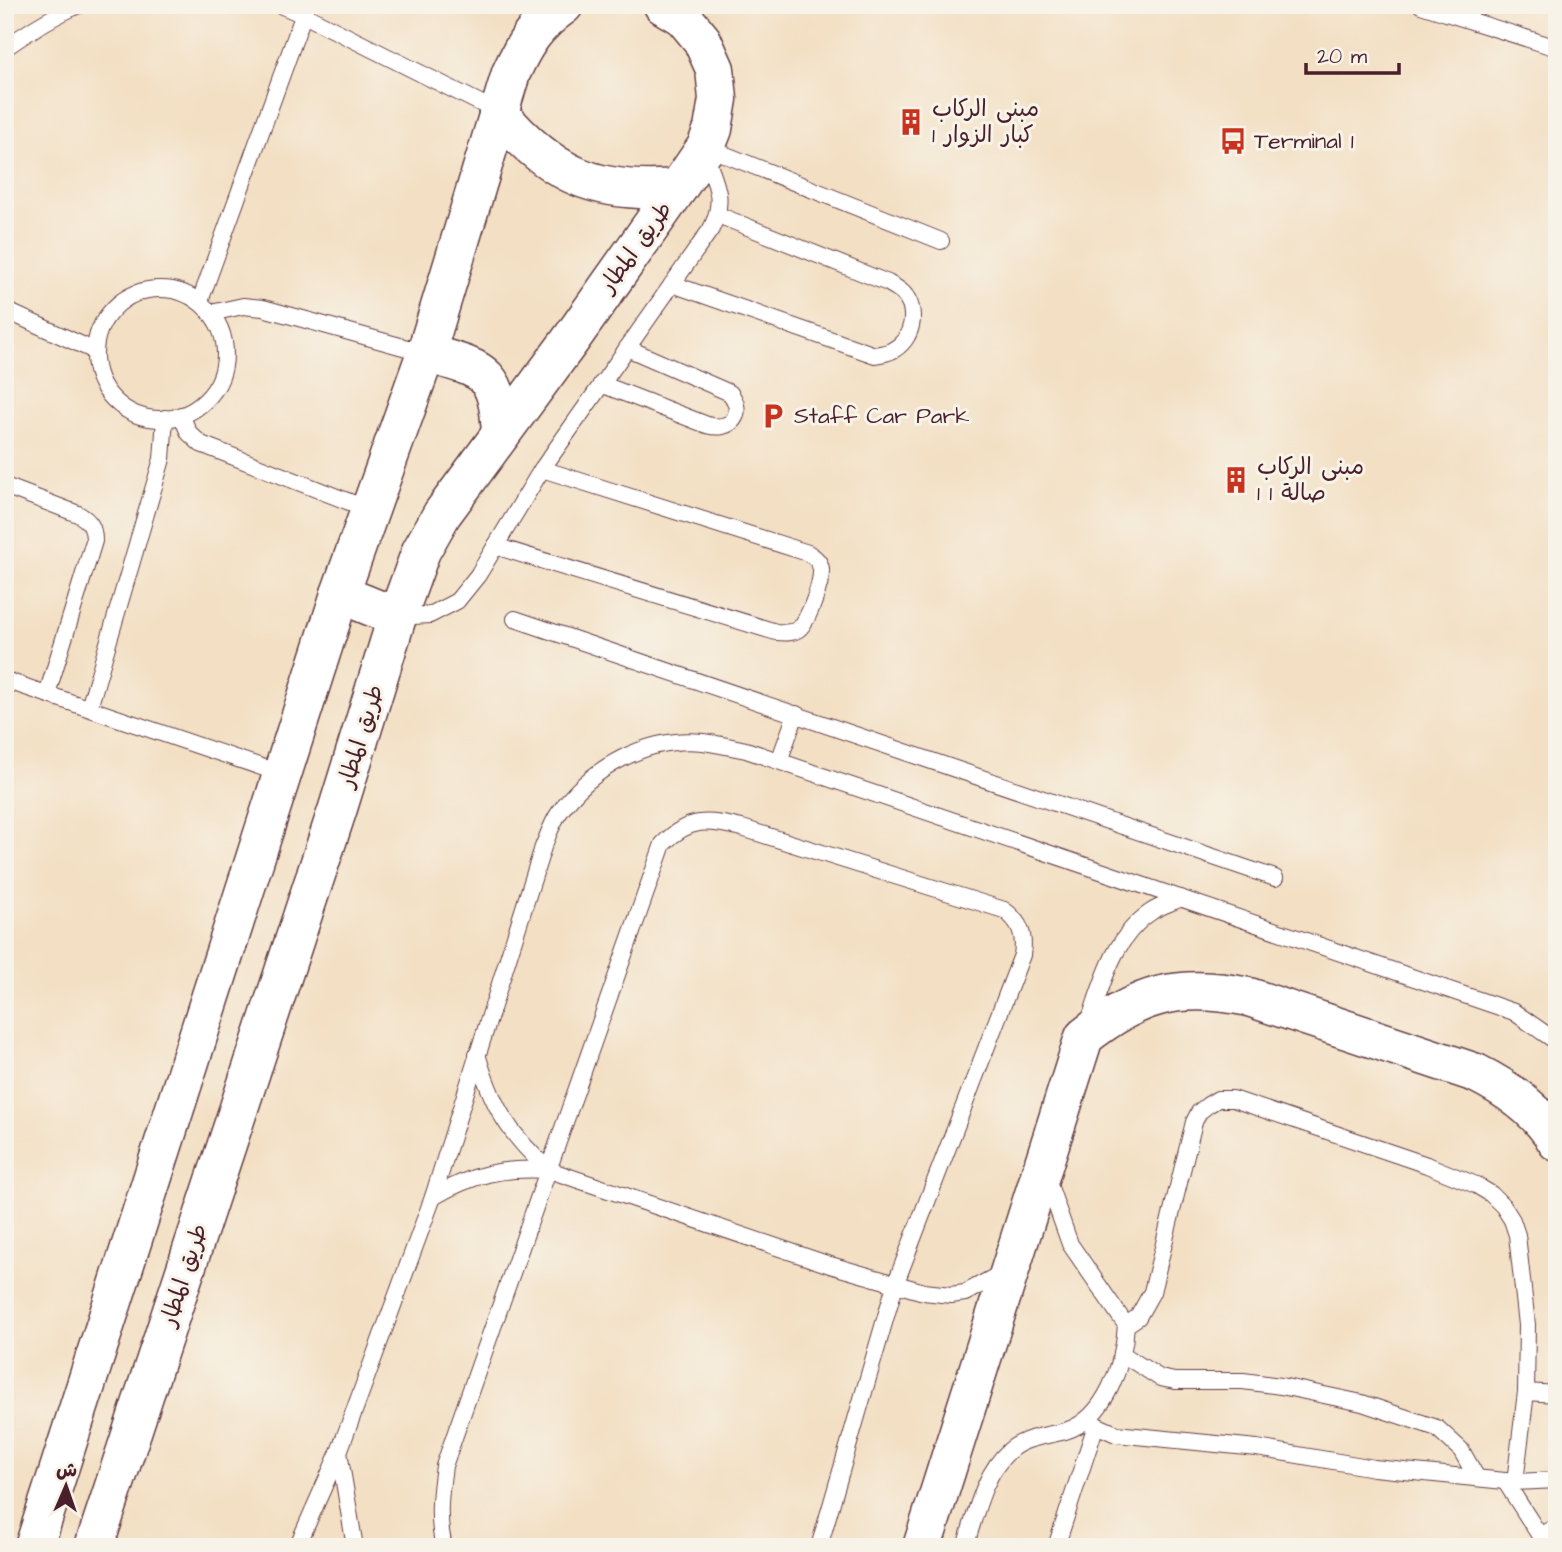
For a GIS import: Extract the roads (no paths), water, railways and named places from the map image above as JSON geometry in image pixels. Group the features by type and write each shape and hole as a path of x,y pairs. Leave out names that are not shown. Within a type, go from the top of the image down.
{"street":[{"path":"34,1547 340,594 426,353 498,112 525,32 564,5"},
{"name":"طريق المطار","path":"93,1547 338,808 413,570 431,531 678,188 704,149 713,129 718,99 715,69 702,40 683,17 663,5"},
{"path":"498,112 517,135 539,155 590,182 618,189 648,191 678,188"},
{"path":"426,353 479,370 490,380 497,392 500,406 501,434"},
{"path":"340,594 397,617"},
{"path":"922,1547 1084,1037 1107,1018 1159,995 1189,989 1221,991 1249,997 1476,1073 1503,1087 1535,1113 1557,1142"}],"lane":[{"path":"5,48 29,30 79,5"},
{"path":"280,5 305,10 498,112"},
{"path":"1421,5 1557,48"},
{"path":"205,307 305,10"},
{"path":"397,617 430,615 457,601 478,575 542,469 711,229 718,215 720,201 718,187 704,149"},
{"path":"704,149 941,241"},
{"path":"672,284 875,355 891,351 905,340 912,325 912,308 903,293 888,284 718,215"},
{"path":"155,289 186,294 205,307 219,326 225,356 223,372 207,399 195,408 173,417 150,418 121,405 110,395 99,374 95,351 97,335 113,309 125,298 155,289"},
{"path":"205,307 263,308 426,353"},
{"path":"5,310 95,351"},
{"path":"601,384 716,428 726,426 733,420 737,411 736,401 730,393 626,348"},
{"path":"173,417 201,444 370,510"},
{"path":"89,708 173,417"},
{"path":"495,546 776,632 789,633 806,623 821,578 821,567 816,558 808,552 542,469"},
{"path":"5,486 78,514 89,521 94,531 94,541 47,694"},
{"path":"514,619 1275,878"},
{"path":"5,680 282,774"},
{"path":"779,761 796,714"},
{"path":"298,1547 339,1452 433,1196 543,847 558,814 587,781 620,758 659,745 701,742 746,750 1514,1012 1557,1042"},
{"path":"444,1547 440,1528 444,1466 663,844 674,833 691,824 707,821 742,828 1004,910 1013,917 1022,931 1024,942 1022,955 895,1285 819,1547"},
{"path":"1084,1037 1105,974 1122,939 1136,923 1153,911 1181,898"},
{"path":"477,1054 495,1103 508,1126 524,1148 549,1170"},
{"path":"1126,1325 1138,1317 1152,1292 1194,1122 1199,1112 1218,1099 1233,1099 1427,1164 1476,1185 1492,1194 1508,1213 1517,1235 1527,1325 1527,1392 1510,1482 1544,1541 1557,1526"},
{"path":"1042,1167 1070,1244 1126,1325 1122,1354 1107,1394 1093,1421 1056,1547"},
{"path":"433,1196 474,1176 496,1171 519,1168 549,1170 830,1265 895,1285 937,1294 965,1293 1010,1267"},
{"path":"1122,1354 1160,1378 1175,1381 1243,1381 1280,1386 1362,1403 1437,1428 1461,1450 1477,1478"},
{"path":"1527,1392 1557,1394"},
{"path":"965,1547 994,1468 1011,1449 1031,1439 1093,1421 1116,1434 1244,1446 1374,1468 1510,1482 1557,1480"},
{"path":"339,1452 355,1547"}],"place":[{"name":"مبنى الركاب 1 كبار الزوار","path":"911,122"},
{"name":"Terminal 1","path":"1233,141"},
{"name":"Staff Car Park","path":"773,416"},
{"name":"مبنى الركاب 1 صالة 1","path":"1236,480"}]}
